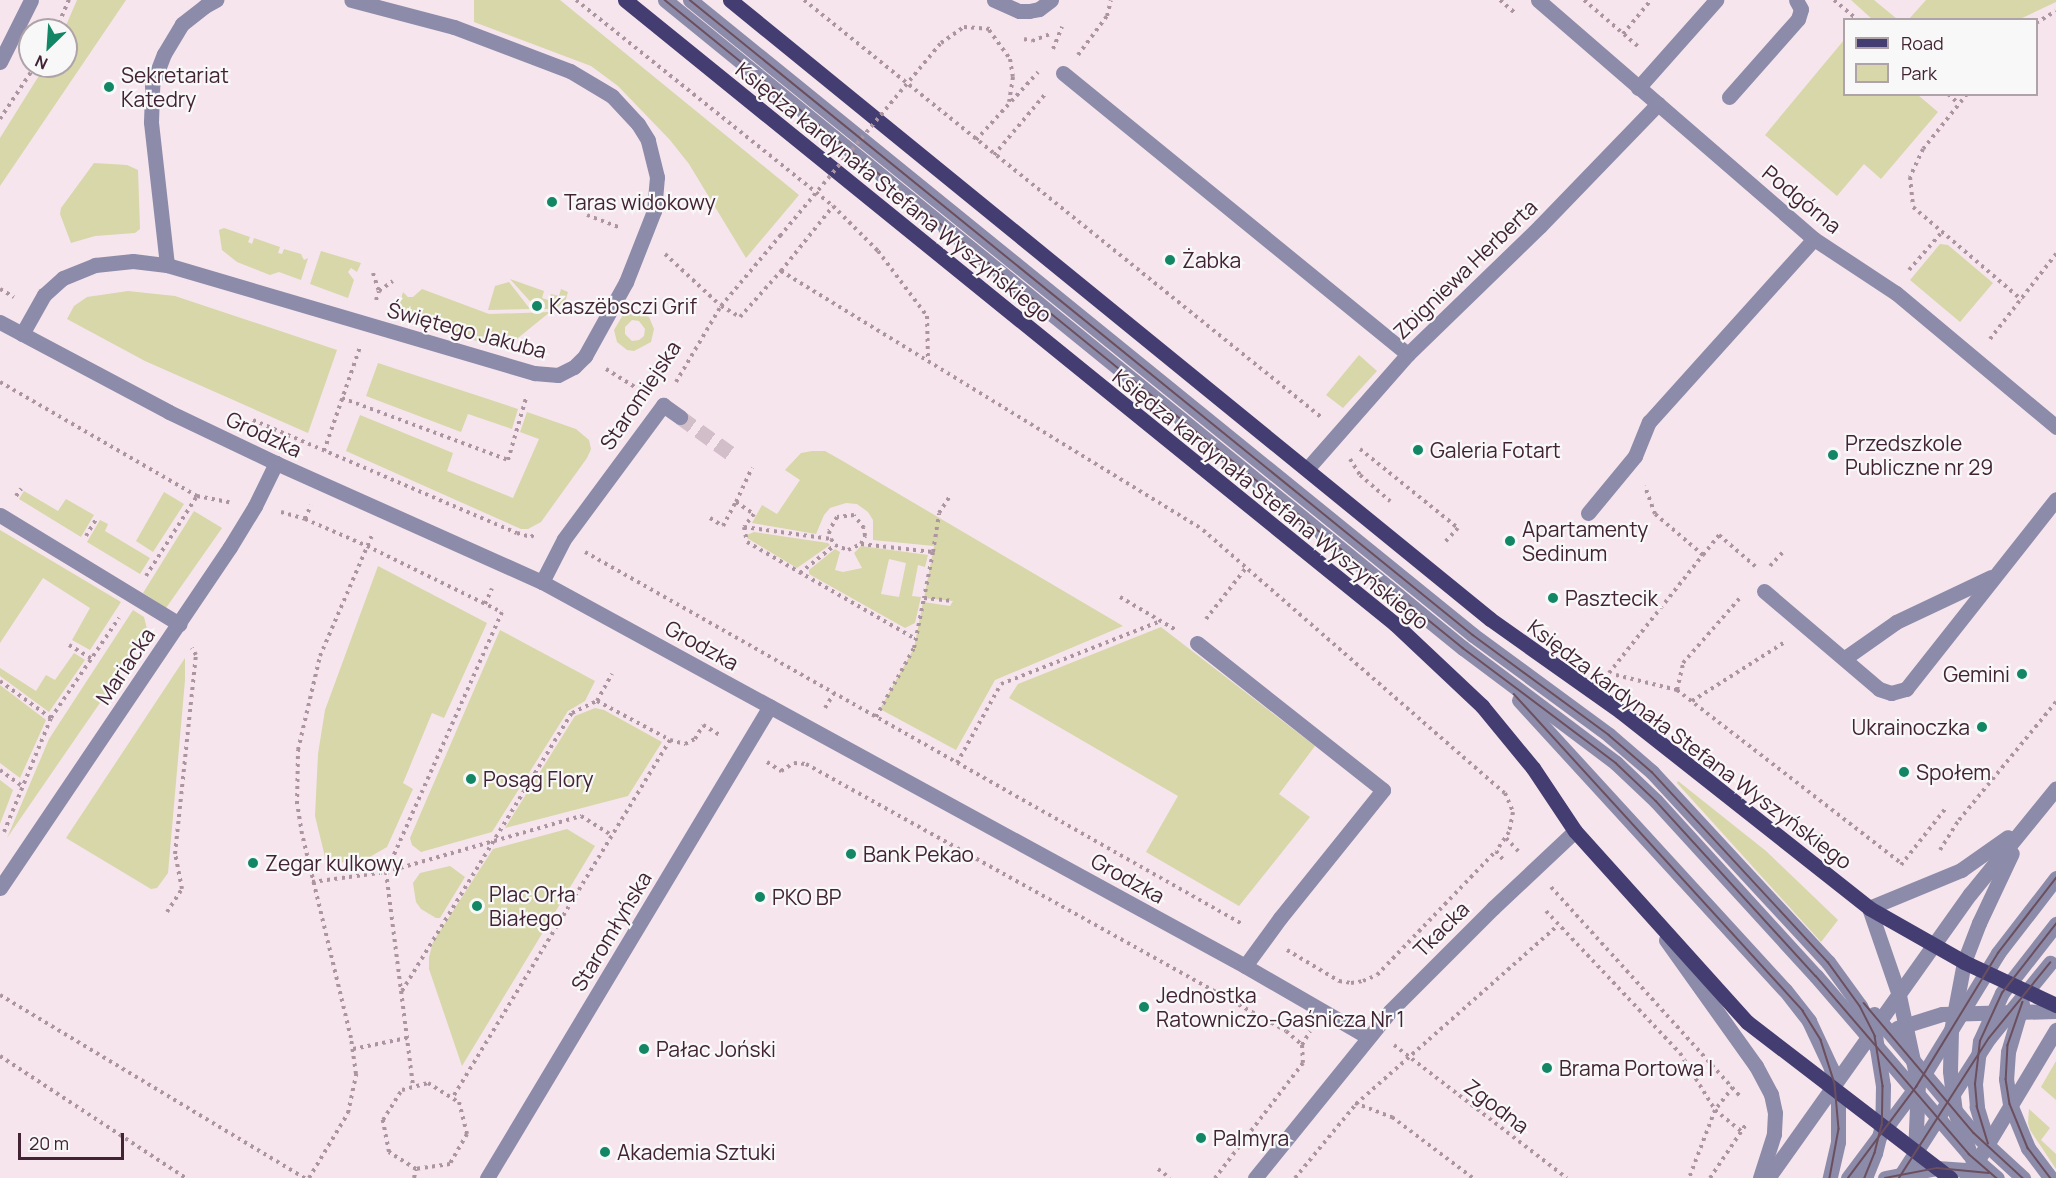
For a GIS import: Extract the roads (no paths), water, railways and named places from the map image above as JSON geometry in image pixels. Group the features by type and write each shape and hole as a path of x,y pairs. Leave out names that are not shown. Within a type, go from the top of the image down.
{"main road":[{"name":"Księdza kardynała Stefana Wyszyńskiego","path":"625,0 1395,624 1482,706 1533,768 1575,831 1747,1022 1835,1088 1882,1131 1916,1151 1950,1178"},
{"name":"Księdza kardynała Stefana Wyszyńskiego","path":"730,0 1490,619 1629,718 1869,908 1932,946 2056,1005"}],"street":[{"path":"0,62 30,0"},
{"path":"166,265 151,122 152,85 164,54 182,24 216,0"},
{"name":"Świętego Jakuba","path":"22,334 44,295 63,278 78,270 112,262 133,261 166,265 534,373 558,375 574,367 585,356 626,282 654,211 657,177 648,140 638,124 612,96 570,71 454,27 351,0"},
{"path":"665,0 1463,648 1599,749 1639,784 1877,1037 1918,1087 1937,1119 1983,1171"},
{"path":"690,0 1500,657 1638,758 1674,794 1822,956 1877,1037 1912,1061"},
{"path":"994,0 1019,11 1029,11 1039,9 1051,0"},
{"name":"Podgórna","path":"1538,0 1814,238 1896,293 2053,424"},
{"path":"1638,88 1716,0"},
{"path":"1728,97 1798,19 1801,9 1796,0"},
{"path":"1063,73 1408,354"},
{"name":"Zbigniewa Herberta","path":"1307,469 1408,354 1540,226 1658,104"},
{"path":"1588,513 1635,456 1649,422 1814,238"},
{"name":"Grodzka","path":"0,322 169,412 276,463 542,582 1245,966 1368,1037"},
{"name":"Staromiejska","path":"542,582 564,538 663,405 680,417"},
{"name":"Mariacka","path":"0,888 179,624 255,506 276,463"},
{"path":"1764,591 1879,688 1891,693 1906,689 2056,499"},
{"path":"0,515 179,624"},
{"path":"1845,658 1896,622 1994,576"},
{"path":"1194,641 1383,790 1245,966"},
{"path":"1463,648 1518,699 1791,997 1821,1040 1835,1088 1839,1135 1830,1178"},
{"name":"Staromłyńska","path":"487,1178 770,706"},
{"path":"1768,1178 1835,1088 1877,1037 1899,995 1932,946 2056,788"},
{"path":"1916,1151 1918,1087 1906,1024 1899,995 1869,908 1961,870 1995,848 2033,816"},
{"path":"1848,1178 1918,1087 1951,1031 1957,1013 1964,962 2000,877 2033,816"},
{"name":"Tkacka","path":"1255,1178 1368,1037 1428,971 1575,831"},
{"path":"1957,1013 2017,926 2056,878"},
{"path":"1647,913 1746,1051 1767,1086 1775,1106 1776,1118 1770,1150 1760,1178"},
{"path":"1983,1171 1987,1146 1977,1107 1977,1057 1990,1013 2009,982 2056,924"},
{"path":"1908,1175 1916,1151 1937,1119 1952,1103 1977,1057 2053,959"},
{"path":"1877,1037 1923,1018 1957,1013 2056,1011"},
{"path":"2013,1013 2007,1059 2010,1103 2017,1126 2028,1148 2051,1178"},
{"path":"1983,1171 1987,1146 2010,1103 2056,1030"},
{"path":"1951,1031 1952,1103 1983,1171"},
{"path":"1865,1178 1882,1131 1883,1086 1877,1037"},
{"path":"1918,1087 1952,1103 1987,1146 2023,1178"},
{"path":"1885,1178 1908,1175 1937,1167 1983,1171"}],"tunnel":[{"path":"680,417 733,455"}],"tram line":[{"path":"665,0 1463,648 1616,763 1656,801 1816,976 1969,1154 1997,1178"},
{"path":"690,0 1473,635 1609,735 1652,772 1828,962 1860,1006 1875,1036 1883,1086 1882,1125 1875,1153 1865,1178"},
{"path":"1514,694 1803,1011 1821,1040 1835,1084 1839,1129 1830,1178"},
{"path":"1848,1178 1916,1087 1998,953 2056,878"},
{"path":"1988,1144 1977,1107 1975,1084 1980,1041 2002,993 2056,924"},
{"path":"1899,1178 1989,1038 2050,963"},
{"path":"2023,1002 2008,1045 2006,1079 2010,1104 2028,1148 2051,1178"},
{"path":"1864,1003 1974,1133 2023,1178"},
{"path":"1885,1178 1937,1168 1989,1173"}],"place":[{"name":"Sekretariat Katedry","path":"109,87"},
{"name":"Taras widokowy","path":"552,202"},
{"name":"Żabka","path":"1170,260"},
{"name":"Kaszëbsczi Grif","path":"537,306"},
{"name":"Galeria Fotart","path":"1418,450"},
{"name":"Przedszkole Publiczne nr 29","path":"1833,455"},
{"name":"Apartamenty Sedinum","path":"1510,541"},
{"name":"Pasztecik","path":"1553,598"},
{"name":"Gemini","path":"2022,674"},
{"name":"Ukrainoczka","path":"1982,727"},
{"name":"Społem","path":"1904,772"},
{"name":"Posąg Flory","path":"471,779"},
{"name":"Bank Pekao","path":"851,854"},
{"name":"Zegar kulkowy","path":"253,863"},
{"name":"PKO BP","path":"760,897"},
{"name":"Plac Orła Białego","path":"477,906"},
{"name":"Jednostka Ratowniczo-Gaśnicza Nr 1","path":"1144,1007"},
{"name":"Pałac Joński","path":"644,1049"},
{"name":"Brama Portowa I","path":"1547,1068"},
{"name":"Palmyra","path":"1201,1138"},
{"name":"Akademia Sztuki","path":"605,1152"}]}
